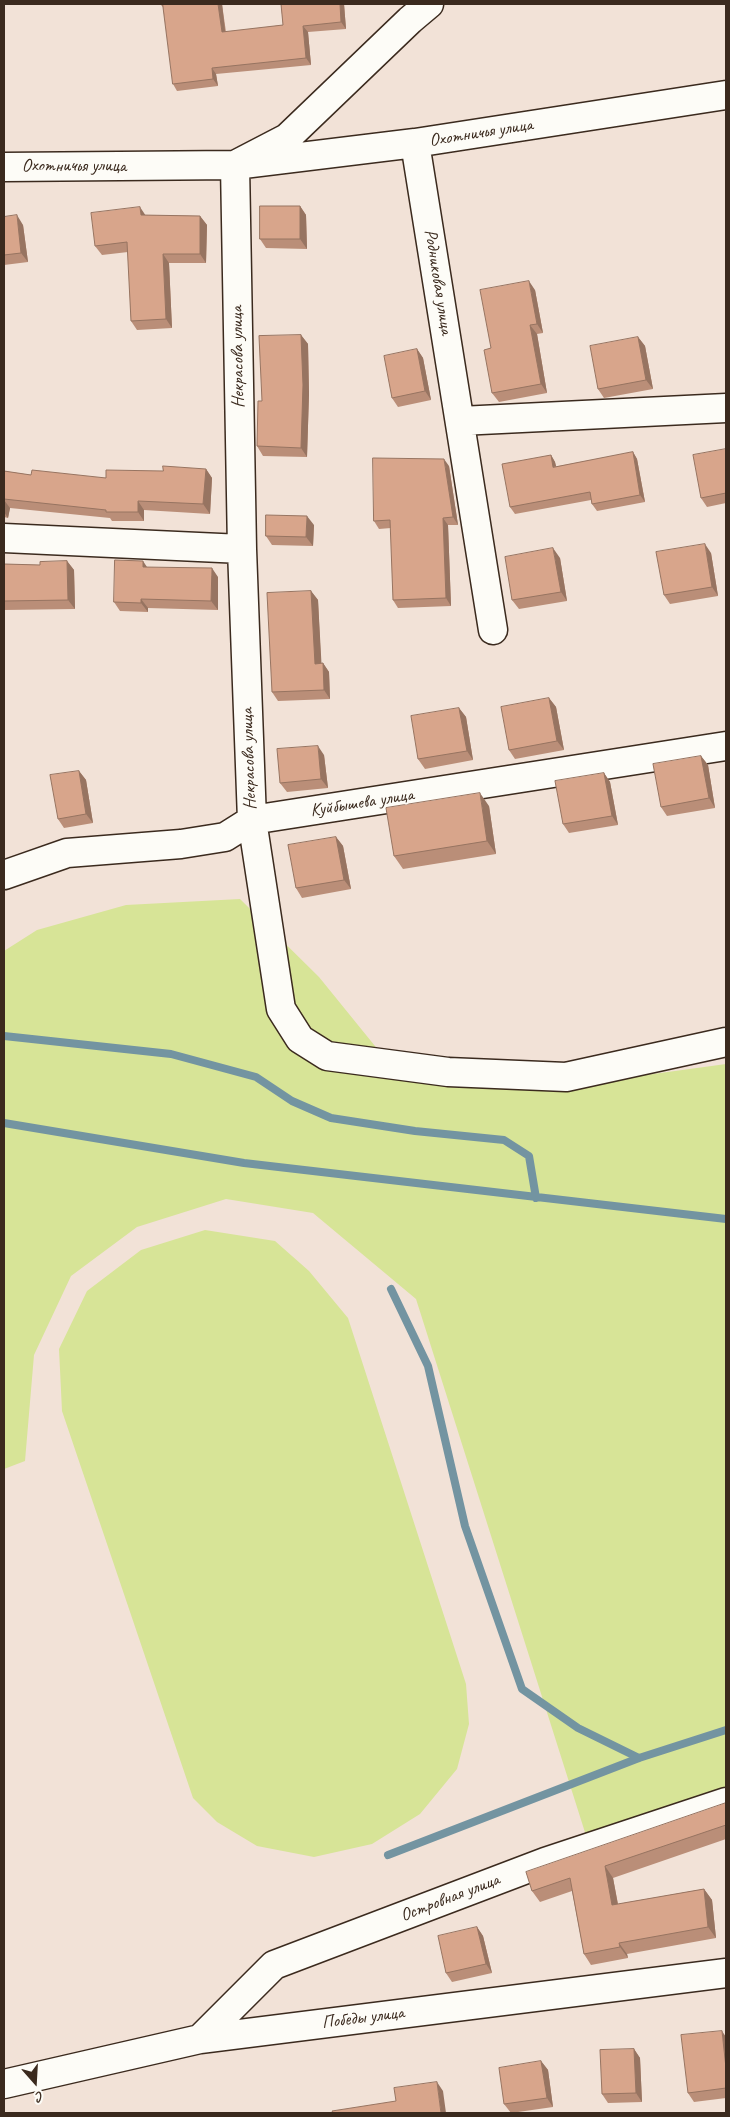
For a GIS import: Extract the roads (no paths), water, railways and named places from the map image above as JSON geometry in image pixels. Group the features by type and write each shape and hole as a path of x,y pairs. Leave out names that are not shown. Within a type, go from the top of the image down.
{"street":[{"name":"Охотничья улица","path":"235,165 287,138 429,4"},
{"name":"Охотничья улица","path":"4,167 235,165 415,143 726,95"},
{"name":"Родниковая улица","path":"415,143 493,630"},
{"name":"Некрасова улица","path":"235,165 242,549 252,820 281,1009 300,1039 326,1056 448,1072 566,1076 726,1042"},
{"path":"460,421 726,408"},
{"path":"4,538 242,549"},
{"name":"Куйбышева улица","path":"4,875 67,853 181,844 225,837 252,820 726,746"},
{"name":"Островная улица","path":"200,2039 274,1965 545,1862 726,1802"},
{"name":"Победы улица","path":"4,2084 200,2039 726,1973"}],"waterway":[{"path":"4,1036 171,1054 256,1077 292,1101 331,1118 415,1131 504,1140 529,1156 536,1198"},
{"path":"4,1123 244,1163 726,1219"},
{"path":"391,1289 428,1366 465,1526 522,1689 578,1728 639,1758"},
{"path":"388,1855 639,1758 726,1730"}]}
